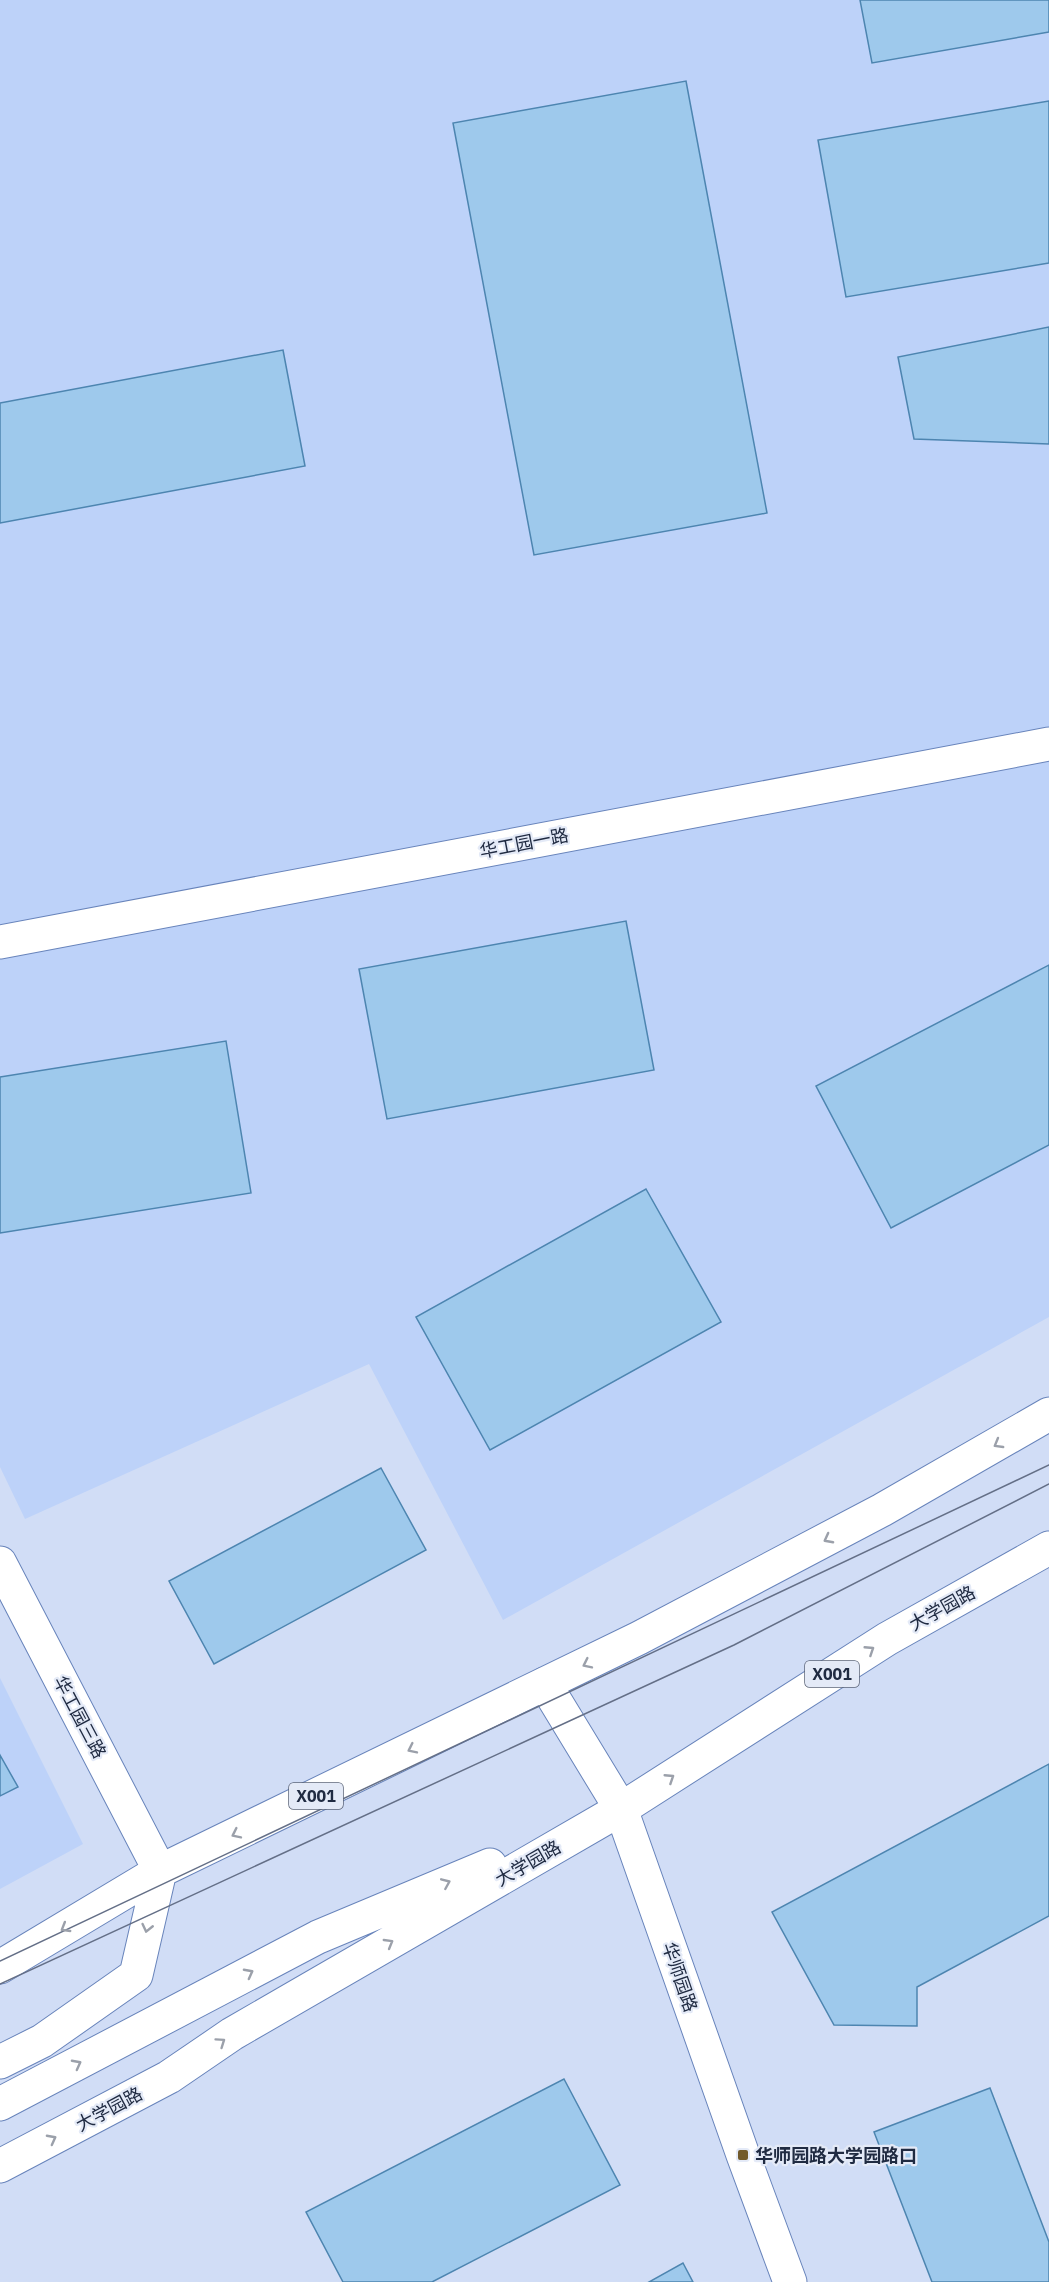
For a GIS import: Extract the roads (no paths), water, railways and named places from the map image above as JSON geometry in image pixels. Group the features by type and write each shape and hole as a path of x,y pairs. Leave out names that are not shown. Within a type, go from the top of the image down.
{"main road":[{"name":"华工园一路","path":"0,942 1049,744"},
{"name":"X001","path":"0,1967 160,1871 639,1638 882,1510 1049,1414"},
{"name":"大学园路","path":"0,2166 169,2077 232,2034 621,1809 888,1639 1049,1548"},
{"name":"华工园三路","path":"0,1563 160,1871"},
{"name":"华师园路","path":"545,1684 621,1809 790,2282"},
{"path":"13,2098 318,1937 621,1809"},
{"path":"2,2061 42,2041 136,1975 160,1871"}],"tram line":[{"path":"0,1961 1049,1465"},
{"path":"0,1984 734,1645 1049,1484"}],"place":[{"name":"华师园路大学园路口","path":"743,2155"}]}
